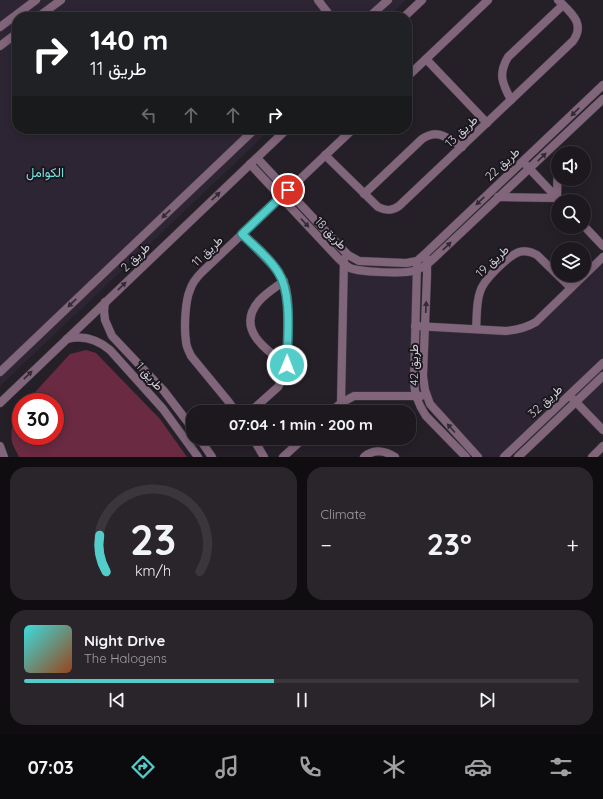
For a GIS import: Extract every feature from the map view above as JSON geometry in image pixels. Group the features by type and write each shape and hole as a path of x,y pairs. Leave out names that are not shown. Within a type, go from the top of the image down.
{"street":[{"path":"20,12 36,0"},
{"path":"45,12 61,0"},
{"path":"318,0 327,12"},
{"path":"375,12 388,0"},
{"path":"409,12 422,0"},
{"path":"412,72 488,0"},
{"path":"511,100 504,87 502,78 504,64 508,57 561,3"},
{"name":"طريق 13","path":"325,155 376,205 386,210 395,209 462,147 576,36 577,23 573,15 561,3"},
{"path":"0,27 12,18"},
{"path":"0,46 12,37"},
{"path":"426,59 487,123"},
{"name":"طريق 22","path":"417,261 603,85"},
{"name":"طريق 22","path":"417,270 427,264 603,99"},
{"name":"طريق 2","path":"0,372 250,134"},
{"name":"طريق 2","path":"0,403 282,134"},
{"name":"طريق 11","path":"231,405 191,356 187,348 187,299 192,284 202,272 348,134"},
{"path":"364,194 422,138 427,135 439,134 462,147"},
{"path":"558,141 558,146"},
{"name":"طريق 18","path":"257,158 353,259 359,261 406,263 417,261"},
{"path":"522,161 552,194"},
{"name":"طريق 18","path":"250,164 343,263 349,267 360,270 404,272 417,270"},
{"path":"498,198 551,200"},
{"path":"591,233 603,246"},
{"path":"242,234 273,265 284,281 288,301 287,365 284,377 278,387 258,405"},
{"path":"344,250 341,403 354,396 427,396"},
{"name":"طريق 19","path":"476,329 478,302 481,287 495,272 519,252 531,252 537,255 571,288"},
{"name":"طريق 42","path":"426,253 427,264 423,383 427,396 434,410 478,457"},
{"path":"416,326 506,331 526,327 536,322 603,257"},
{"name":"طريق 42","path":"417,261 414,380 416,396 426,416 466,457"},
{"path":"284,281 260,300 252,314 251,322 252,331 256,338 269,351 287,365"},
{"name":"طريق 1","path":"105,302 104,320 112,336 164,391 186,420"},
{"name":"طريق 1","path":"67,338 84,337 94,340 110,350 163,409 198,457"},
{"name":"طريق 32","path":"504,457 603,363"},
{"name":"طريق 32","path":"518,457 603,376"},
{"path":"570,395 603,430"},
{"path":"204,445 212,457"},
{"path":"257,445 264,457"},
{"path":"283,457 296,445"},
{"path":"0,446 4,457"},
{"path":"592,457 603,446"},
{"path":"364,457 375,451 382,451 395,457"}],"shaded area":[{"path":"0,0 406,0 393,12 12,12 12,134 266,134 0,386"},
{"path":"341,255 348,261 358,266 412,267 422,263 420,328 518,332 577,282 591,282 591,270 603,260 603,427 575,397 511,457 472,457 423,404 411,399 359,399 337,405"},
{"path":"86,350 96,353 160,419 187,457 19,457 13,445 64,445 64,393 34,393 70,354"}],"district":[{"name":"الكوامل","path":"45,172"}],"route":[{"path":"287,365 288,301 284,281 273,265 242,234 288,190"}]}
